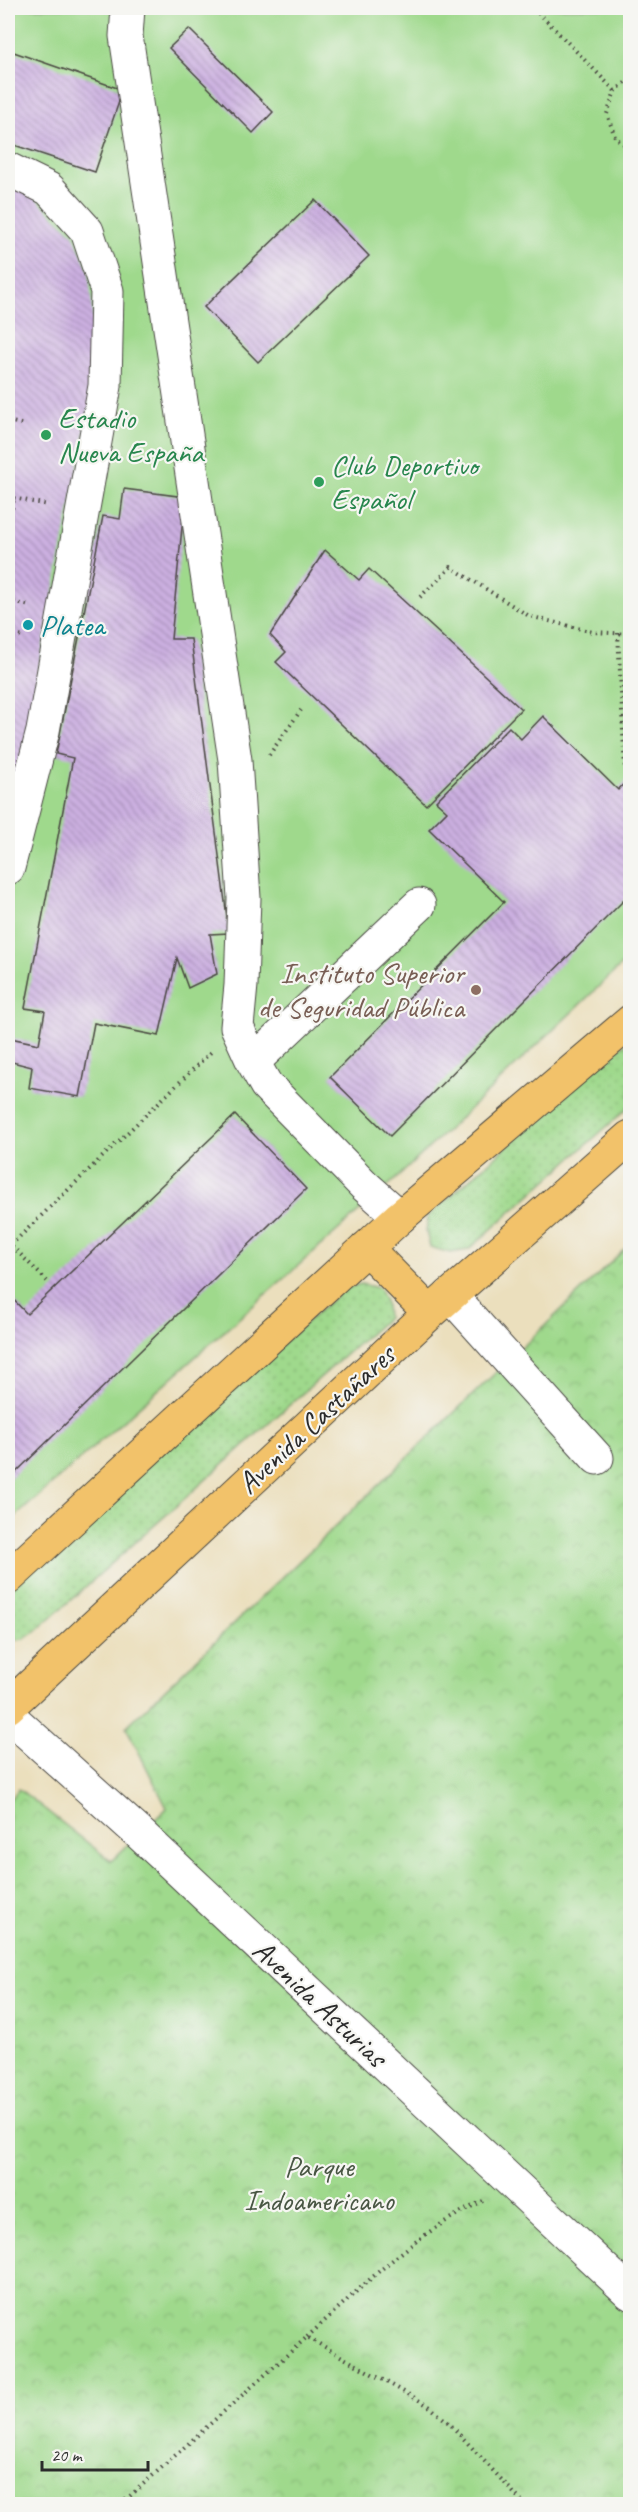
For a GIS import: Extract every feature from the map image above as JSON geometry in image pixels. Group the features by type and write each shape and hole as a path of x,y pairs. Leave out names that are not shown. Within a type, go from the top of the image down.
{"main road":[{"path":"8,1578 400,1217 630,1022"},
{"name":"Avenida Castañares","path":"8,1707 440,1304 630,1137"},
{"path":"366,1248 440,1304"}],"street":[{"path":"128,8 126,36 236,760 244,898 237,1027 266,1085 364,1185 400,1217"},
{"path":"8,169 49,189 87,231 106,291 105,386 43,731 8,868"},
{"path":"253,1062 419,905"},
{"path":"440,1304 597,1458"},
{"name":"Avenida Asturias","path":"8,1715 140,1833 630,2293"}],"path":[{"path":"534,8 615,91"},
{"path":"630,79 615,91 607,114 615,137 630,149"},
{"path":"8,421 25,425"},
{"path":"8,497 57,507"},
{"path":"8,532 14,498"},
{"path":"420,597 451,567 529,616 593,632 630,634"},
{"path":"8,601 36,607"},
{"path":"618,633 625,770"},
{"path":"47,1281 9,1243 237,1027"},
{"path":"121,2505 393,2258 452,2217 516,2186"},
{"path":"307,2337 429,2406 450,2424 524,2505"}],"green space":[{"name":"Club Deportivo Español","path":"8,8 630,8 630,957 398,1177 8,1523"},
{"path":"630,1041 630,1106 468,1250 450,1253 430,1247 426,1232 428,1216 619,1048"},
{"name":"Parque Indoamericano","path":"630,1244 630,2504 8,2504 8,1801 19,1789 111,1861 167,1808 126,1727"},
{"path":"361,1284 379,1288 386,1304 387,1318 36,1631 24,1639 8,1641 8,1589 345,1288"}],"building":[{"path":"189,29 273,112 253,133 169,48"},
{"path":"8,50 123,90 95,172 8,143"},
{"name":"Estadio Nueva España","path":"8,182 25,189 73,233 89,271 97,368 23,751 8,803"},
{"path":"315,200 369,256 258,362 204,307"},
{"path":"124,489 185,497 171,639 191,639 229,933 210,934 217,974 188,988 177,958 159,1036 94,1023 80,1097 29,1088 32,1067 8,1061 8,1049 10,1038 39,1044 45,1011 25,1008 73,758 56,754 103,516 120,519"},
{"path":"325,550 359,580 369,569 521,709 426,805 276,662 286,652 270,635"},
{"name":"Instituto Superior de Seguridad Pública","path":"543,716 618,790 630,777 630,894 390,1136 330,1077 504,902 429,829 447,811 436,801 509,727 521,739"},
{"path":"235,1115 306,1189 8,1480 8,1294 27,1314"}],"place":[{"name":"Estadio Nueva España","path":"46,435"},
{"name":"Club Deportivo Español","path":"319,482"},
{"name":"Platea","path":"28,625"},
{"name":"Instituto Superior de Seguridad Pública","path":"476,990"}]}
